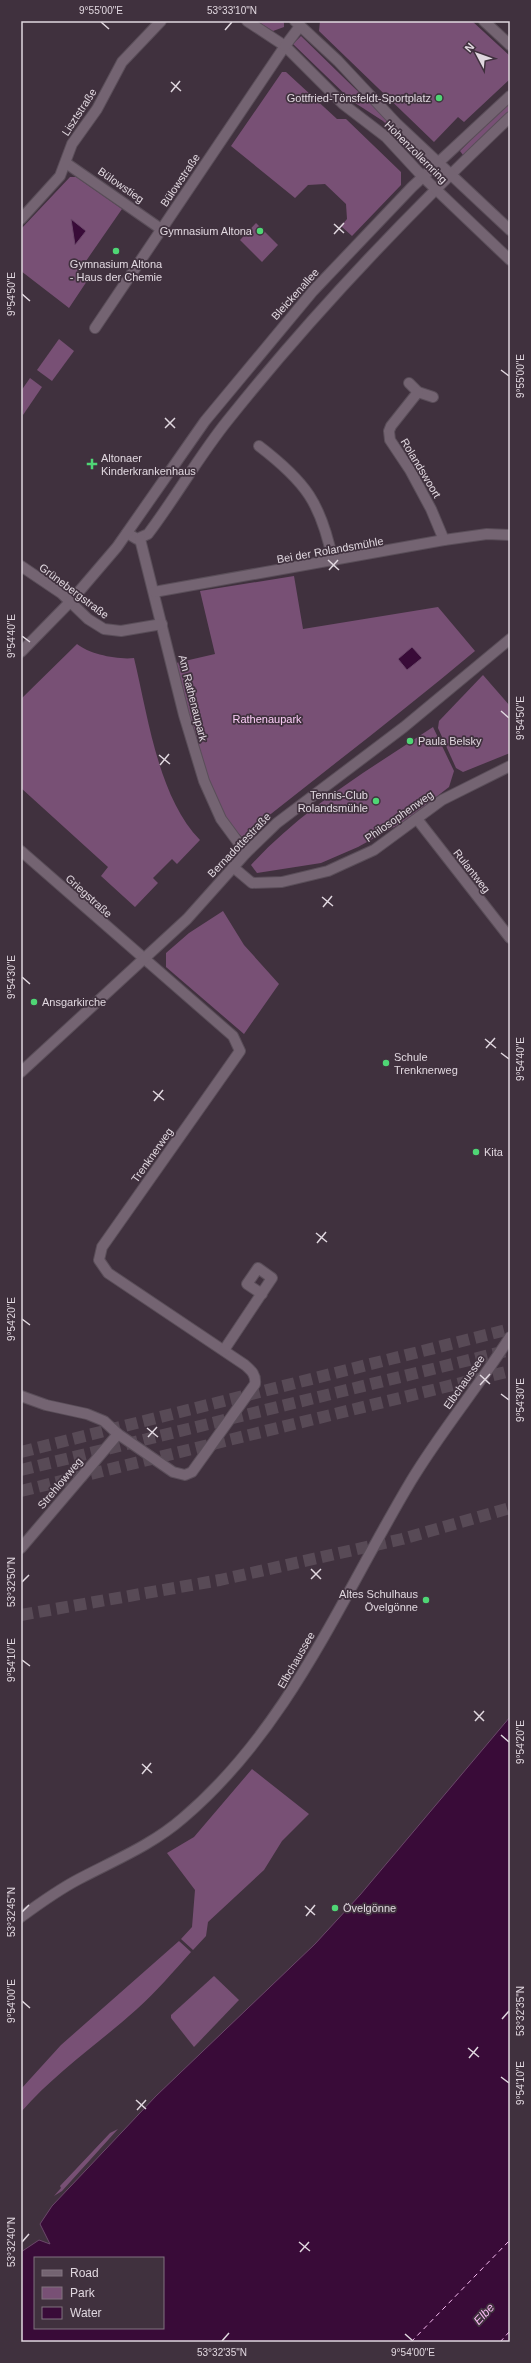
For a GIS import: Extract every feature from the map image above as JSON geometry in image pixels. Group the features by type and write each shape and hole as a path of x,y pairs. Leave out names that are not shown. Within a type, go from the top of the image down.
{"street":[{"name":"Lisztstraße","path":"21,219 60,176 72,144 97,109 115,73 161,21"},
{"name":"Hohenzollernring","path":"247,21 286,46 317,80 343,104 386,137 435,189 510,260"},
{"path":"484,21 510,45"},
{"name":"Hohenzollernring","path":"286,46 300,23 397,124 510,230"},
{"name":"Bülowstraße","path":"95,328 286,46"},
{"name":"Bleickenallee","path":"21,652 70,602 117,547 205,421 269,342 319,285 423,177 510,96"},
{"path":"127,533 140,539 148,534 227,421 284,352 435,189 510,117"},
{"name":"Bülowstieg","path":"66,163 161,229"},
{"path":"409,383 418,392 433,397"},
{"name":"Rolandswoort","path":"418,392 391,426 389,431 390,440 420,489 444,540"},
{"path":"259,446 294,474 312,497 323,522 333,561"},
{"name":"Bei der Rolandsmühle","path":"154,592 444,540 487,534 510,535"},
{"name":"Am Rathenaupark","path":"140,539 184,715 204,781 221,819 246,853"},
{"name":"Grünebergstraße","path":"21,566 70,602 96,625 104,629 121,631 138,630 162,624"},
{"name":"Bernadottestraße","path":"21,1072 144,957 187,919 246,853 277,823 404,727 510,639"},
{"name":"Philosophenweg","path":"233,867 252,883 282,882 328,871 374,850 458,791 510,766"},
{"name":"Rulantweg","path":"417,819 510,938"},
{"name":"Griegstraße","path":"21,851 108,928 144,957"},
{"name":"Trenknerweg","path":"21,1396 46,1405 87,1414 104,1421 118,1434 174,1472 185,1475 192,1472 255,1384 253,1373 224,1350 108,1273 99,1260 102,1247 240,1050 234,1036 144,957"},
{"path":"224,1350 262,1294"},
{"name":"Elbchaussee","path":"21,1917 62,1888 135,1851 167,1831 198,1804 257,1740 276,1715 297,1682 413,1479 510,1337"},
{"name":"Strehlowweg","path":"21,1548 118,1434"}],"green space":[{"path":"257,21 283,21 284,27 273,31"},
{"name":"Gottfried-Tönsfeldt-Sportplatz","path":"320,21 472,21 510,56 510,79 464,122 458,117 434,142 319,31"},
{"path":"301,36 418,150 415,152 383,121 352,101 293,44"},
{"path":"282,72 286,72 337,119 346,119 401,172 401,185 352,236 341,226 347,219 346,204 325,184 308,185 295,198 231,146"},
{"path":"510,101 510,112 463,155 460,151"},
{"path":"70,177 76,177 122,209 77,274 87,281 69,308 21,271 21,229"},
{"path":"256,223 278,245 262,262 240,240"},
{"path":"59,339 74,351 52,381 37,370"},
{"path":"30,378 42,387 23,415 21,391"},
{"name":"Rathenaupark","path":"294,576 303,629 438,607 475,651 242,837 230,825 224,816 207,781 195,742 176,663 215,654 200,591"},
{"path":"77,644 82,648 104,656 134,658 156,755 164,779 174,802 186,822 200,840 177,864 172,859 153,878 158,883 135,907 101,876 108,867 21,788 21,699"},
{"path":"483,675 510,706 510,753 463,772 456,768 438,728 439,721"},
{"name":"Tennis-Club Rolandsmühle","path":"433,727 454,771 449,787 405,821 358,847 321,863 257,873 251,865 271,844 293,825 338,790"},
{"path":"223,911 244,945 279,984 244,1034 166,967 166,953 189,933"},
{"path":"252,1769 309,1814 282,1841 264,1870 208,1922 206,1936 193,1950 181,1939 192,1927 195,1890 167,1853 194,1837"},
{"path":"179,1941 191,1952 164,1982 137,2009 48,2084 21,2112 21,2089 61,2045"},
{"path":"214,1976 239,2000 194,2047 171,2018 171,2015"},
{"path":"118,2129 62,2191 54,2196 61,2188 60,2186 110,2133"}],"water":[{"path":"71,219 86,231 75,245"},
{"path":"412,647 422,658 407,670 398,659"},
{"name":"Elbe","path":"510,1717 510,2342 21,2342 21,2252 39,2240 50,2244 40,2224 52,2206 156,2096 315,1944 360,1895"}],"ferry route":[{"path":"411,2342 510,2240"},
{"path":"500,2342 510,2331"}],"tunnel":[{"path":"21,1452 510,1329"},
{"path":"21,1470 510,1350"},
{"path":"21,1491 510,1371"},
{"path":"21,1615 220,1580 402,1539 510,1508"}],"place":[{"name":"Gottfried-Tönsfeldt-Sportplatz","path":"439,98"},
{"name":"Gymnasium Altona","path":"260,231"},
{"name":"Gymnasium Altona - Haus der Chemie","path":"116,251"},
{"name":"Altonaer Kinderkrankenhaus","path":"92,464"},
{"name":"Paula Belsky","path":"410,741"},
{"name":"Tennis-Club Rolandsmühle","path":"376,801"},
{"name":"Ansgarkirche","path":"34,1002"},
{"name":"Schule Trenknerweg","path":"386,1063"},
{"name":"Kita","path":"476,1152"},
{"name":"Altes Schulhaus Övelgönne","path":"426,1600"},
{"name":"Övelgönne","path":"335,1908"}]}
